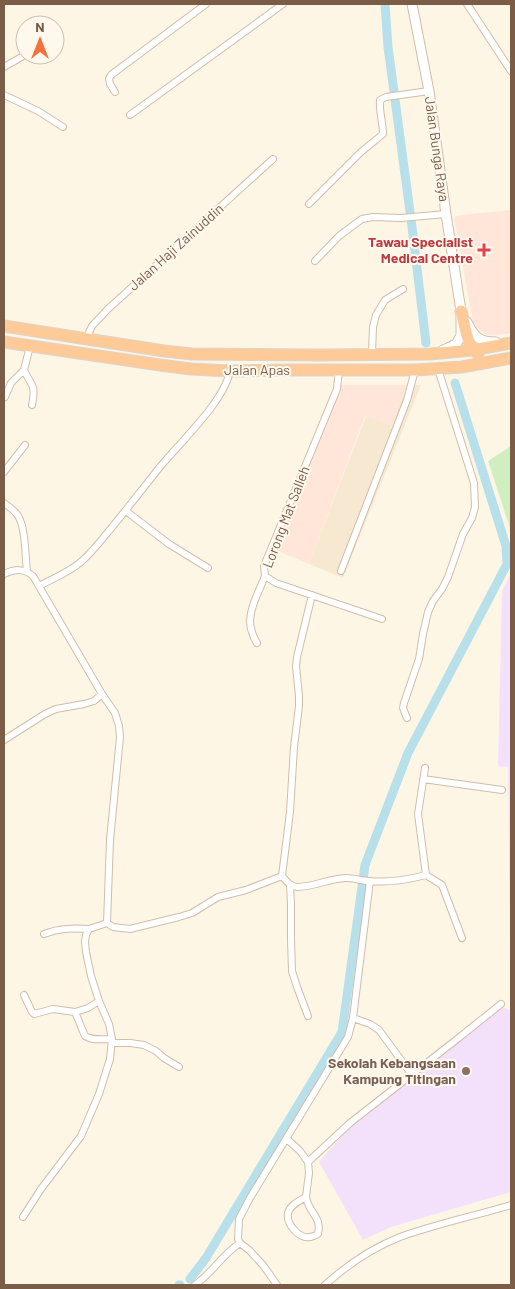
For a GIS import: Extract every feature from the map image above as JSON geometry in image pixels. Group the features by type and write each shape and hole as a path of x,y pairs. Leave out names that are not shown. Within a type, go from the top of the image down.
{"highway":[{"path":"461,310 472,350 481,356 498,360"},
{"name":"Jalan Apas","path":"4,326 192,354 430,354 472,350 511,342"},
{"name":"Jalan Apas","path":"4,342 191,369 230,371 438,369 462,367 511,358"},
{"path":"246,355 249,359 256,360 291,361 292,364 289,370"}],"street":[{"path":"115,92 110,84 109,79 111,75 206,4"},
{"path":"130,115 283,4"},
{"name":"Jalan Bunga Raya","path":"412,4 429,92 461,310"},
{"path":"467,4 511,71"},
{"path":"4,67 15,61"},
{"path":"309,204 361,152 382,134 380,100 386,97 429,92"},
{"path":"4,95 38,111 63,127"},
{"name":"Jalan Haji Zainuddin","path":"86,339 92,326 108,309 273,159"},
{"path":"314,261 339,236 362,219 446,214"},
{"path":"372,354 373,327 376,315 385,300 403,289"},
{"path":"461,310 470,330 476,338 487,342 511,342"},
{"path":"430,354 456,344 461,336 461,310"},
{"path":"5,397 12,383 24,370 30,346"},
{"path":"407,718 403,708 419,659 428,612 442,589 452,567 463,534 472,518 475,507 474,483 438,369"},
{"path":"24,370 34,386 32,405"},
{"name":"Lorong Mat Salleh","path":"340,370 337,389 264,566 265,576 276,583 382,619"},
{"path":"342,571 407,400 415,370"},
{"path":"39,586 84,560 210,409 228,381 230,371"},
{"path":"4,472 25,445"},
{"path":"4,503 15,511 20,519 27,571"},
{"path":"126,511 169,544 208,568"},
{"path":"4,574 13,570 27,571 33,576 115,713 119,726 120,737 110,840 107,923"},
{"path":"257,643 251,631 250,620 265,576"},
{"path":"312,595 296,657 299,706 290,812 282,876 290,885 297,887 346,878 388,882 404,881 426,875 442,885 462,938"},
{"path":"4,740 45,714 56,709 94,701 102,694"},
{"path":"425,768 418,814 426,875"},
{"path":"423,779 502,790"},
{"path":"107,923 113,928 130,929 180,918 218,897 246,890 282,876"},
{"path":"277,1285 264,1265 240,1243 238,1239 239,1219 348,1037 353,1018 369,881"},
{"path":"290,885 292,971 308,1016"},
{"path":"44,934 55,930 72,928 89,929 107,923"},
{"path":"23,1217 80,1136 99,1094 110,1059 112,1041 109,1024 98,1001 86,952 85,942 89,929"},
{"path":"24,995 34,1014 53,1009 75,1012 88,1008 98,1001"},
{"path":"308,1162 350,1123 501,1004"},
{"path":"75,1012 88,1038 144,1045 179,1067"},
{"path":"353,1018 370,1024 379,1030 412,1075"},
{"path":"287,1139 300,1151 308,1162 307,1204 317,1218 319,1226 318,1234 311,1237 302,1236 295,1231 288,1221 288,1212 292,1206 306,1197"},
{"path":"325,1285 344,1268 369,1252 398,1238 511,1205"},
{"path":"195,1285 240,1243"}],"shaded area":[{"path":"511,210 511,333 485,334 474,327 454,217"},
{"path":"334,385 409,385 393,427 365,416 309,564 268,547"},
{"path":"378,385 421,385 343,578 309,564"},
{"path":"511,573 510,964 508,767 498,766 502,591"},
{"name":"Sekolah Kebangsaan Kampung Titingan","path":"503,1007 511,1011 511,1192 391,1227 363,1240 319,1162 347,1130"}],"green space":[{"path":"511,446 511,531 488,461"}],"waterway":[{"path":"385,4 388,47 426,343"},
{"path":"190,1279 206,1258 342,1032 365,865 408,753 507,564 506,546 455,383"}],"place":[{"name":"Tawau Specialist Medical Centre","path":"484,250"},
{"name":"Sekolah Kebangsaan Kampung Titingan","path":"466,1071"}]}
